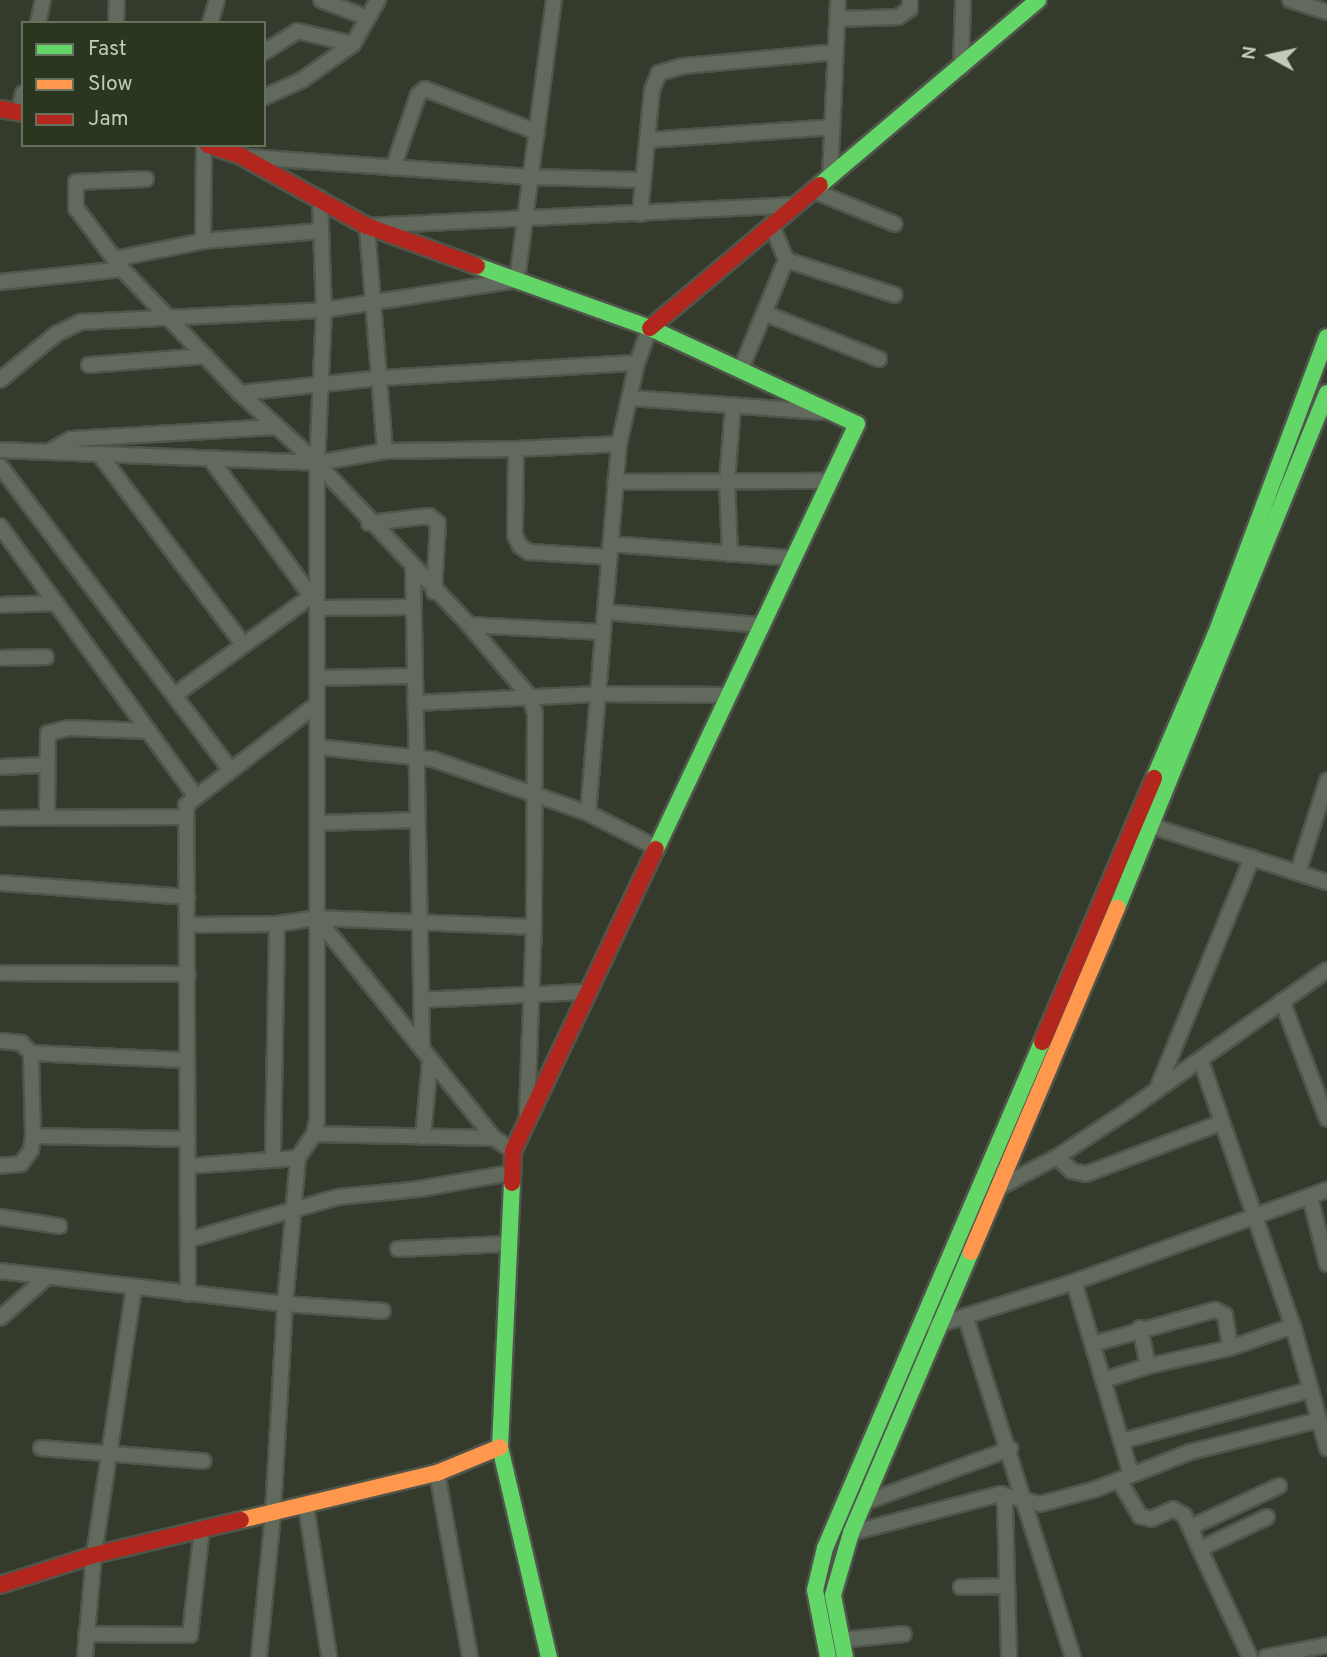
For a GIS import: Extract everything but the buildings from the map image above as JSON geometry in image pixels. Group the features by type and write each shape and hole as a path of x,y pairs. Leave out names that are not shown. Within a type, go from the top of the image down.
{"street":[{"path":"38,21 43,0"},
{"path":"116,21 117,0"},
{"path":"211,21 217,0"},
{"path":"321,0 359,15"},
{"path":"266,96 302,79 353,44 377,0"},
{"path":"517,280 554,0"},
{"path":"830,177 838,0"},
{"path":"837,19 898,17 910,9 910,0"},
{"path":"961,68 962,0"},
{"path":"588,813 619,444 637,363 650,328 771,225 800,205 1038,0"},
{"path":"1290,0 1327,12"},
{"path":"266,51 297,31 353,44"},
{"path":"640,214 640,180 648,140 652,90 659,73 684,66 834,52"},
{"path":"393,168 418,95 425,89 537,132"},
{"path":"0,109 21,113"},
{"path":"648,140 832,127"},
{"path":"203,241 206,147"},
{"path":"212,147 240,156 368,226 650,328 857,425 527,1114 513,1151 506,1244 500,1447 549,1657"},
{"path":"240,156 529,177 640,180"},
{"path":"146,179 76,182 76,208 118,264 240,393 317,463 434,593 469,625 530,696 535,713 535,793 534,927 529,996 527,1114"},
{"path":"814,191 895,224"},
{"path":"259,1657 273,1514 285,1304 298,1158 314,1134 317,918 315,599 317,463 324,310 320,198"},
{"path":"368,226 523,221 800,205"},
{"path":"741,369 786,260 771,225"},
{"path":"368,226 385,451"},
{"path":"0,282 118,264 203,241 320,231"},
{"path":"786,260 895,295"},
{"path":"0,380 70,325 324,310 517,280"},
{"path":"764,313 879,359"},
{"path":"828,1657 816,1608 816,1571 916,1331 1144,824 1215,636 1319,384 1327,337"},
{"path":"89,365 206,356"},
{"path":"240,393 381,378 637,363"},
{"path":"845,1657 834,1582 851,1533 1144,824 1327,393"},
{"path":"631,398 828,412"},
{"path":"730,554 727,481 733,406"},
{"path":"48,452 71,439 276,427"},
{"path":"0,450 212,461 317,463 385,451 619,444"},
{"path":"516,449 515,535 520,546 529,552 610,551 793,558"},
{"path":"100,455 243,644"},
{"path":"212,461 315,599"},
{"path":"0,466 231,770"},
{"path":"615,482 830,481"},
{"path":"369,523 429,516 438,523 434,593"},
{"path":"0,526 196,797"},
{"path":"413,570 421,1000 426,1055 423,1137"},
{"path":"176,695 243,644 315,599 414,607"},
{"path":"0,605 56,603"},
{"path":"605,612 761,625"},
{"path":"469,625 603,632"},
{"path":"0,658 46,657"},
{"path":"317,678 414,676"},
{"path":"415,703 597,694 727,695"},
{"path":"188,1294 186,805 317,704"},
{"path":"47,817 45,765 48,733 58,729 149,731"},
{"path":"317,747 415,757 535,793 588,813 655,847"},
{"path":"0,767 45,765"},
{"path":"1298,872 1327,781"},
{"path":"0,818 186,817"},
{"path":"317,823 417,820"},
{"path":"1144,824 1327,882"},
{"path":"1158,1087 1252,858"},
{"path":"0,883 187,897"},
{"path":"187,925 276,924 317,918 534,927"},
{"path":"317,918 494,1138 513,1151"},
{"path":"272,1160 276,924"},
{"path":"994,1191 1057,1157 1158,1087 1201,1061 1327,970"},
{"path":"0,973 188,974"},
{"path":"421,1000 586,992"},
{"path":"1282,1001 1327,1119"},
{"path":"0,1041 21,1043 31,1054 33,1136 31,1150 21,1164 0,1166"},
{"path":"31,1054 187,1060"},
{"path":"1201,1061 1220,1123 1293,1326 1327,1448"},
{"path":"1057,1157 1072,1171 1086,1174 1220,1123"},
{"path":"314,1134 494,1138"},
{"path":"33,1136 188,1139"},
{"path":"188,1166 298,1158"},
{"path":"188,1240 338,1196 419,1189 510,1173"},
{"path":"916,1331 966,1318 1074,1282 1254,1214 1327,1191"},
{"path":"1310,1197 1327,1264"},
{"path":"0,1217 59,1227"},
{"path":"398,1249 506,1244"},
{"path":"0,1271 188,1294 383,1311"},
{"path":"0,1318 46,1278"},
{"path":"1074,1282 1122,1441 1126,1477 1140,1517 1151,1519 1179,1510 1191,1527 1250,1657"},
{"path":"85,1657 93,1555 134,1288"},
{"path":"1093,1344 1140,1328 1221,1310 1230,1348"},
{"path":"966,1318 1028,1504 1073,1657"},
{"path":"1104,1380 1148,1366 1230,1348 1293,1326"},
{"path":"1140,1328 1148,1366"},
{"path":"1122,1441 1310,1390"},
{"path":"851,1533 1000,1494 1028,1504 1126,1477 1211,1446 1319,1420"},
{"path":"0,1585 93,1555 202,1528 273,1514 437,1472 500,1447"},
{"path":"41,1448 110,1450 203,1461"},
{"path":"863,1503 1010,1449"},
{"path":"437,1472 470,1657"},
{"path":"1191,1527 1279,1486"},
{"path":"1000,1494 1005,1504 1009,1657"},
{"path":"306,1506 329,1657"},
{"path":"1200,1549 1267,1517"},
{"path":"86,1634 190,1635 202,1528"},
{"path":"961,1587 1007,1586"},
{"path":"841,1640 904,1634"},
{"path":"1266,1657 1327,1645"}],"traffic: fast":[{"path":"820,185 1038,0"},
{"path":"477,266 650,328 857,424 656,849"},
{"path":"1154,778 1215,636 1327,337"},
{"path":"1117,908 1327,393"},
{"path":"828,1657 815,1590 825,1548 1042,1042"},
{"path":"512,1183 500,1447 549,1657"},
{"path":"845,1657 833,1595 851,1533 971,1252"}],"traffic: slow":[{"path":"971,1252 1117,908"},
{"path":"241,1520 437,1473 500,1447"}],"traffic: jam":[{"path":"0,109 21,113"},
{"path":"214,147 241,156 367,226 477,266"},
{"path":"650,328 820,185"},
{"path":"1042,1042 1154,778"},
{"path":"512,1183 513,1151 656,849"},
{"path":"0,1585 94,1555 241,1520"}]}
